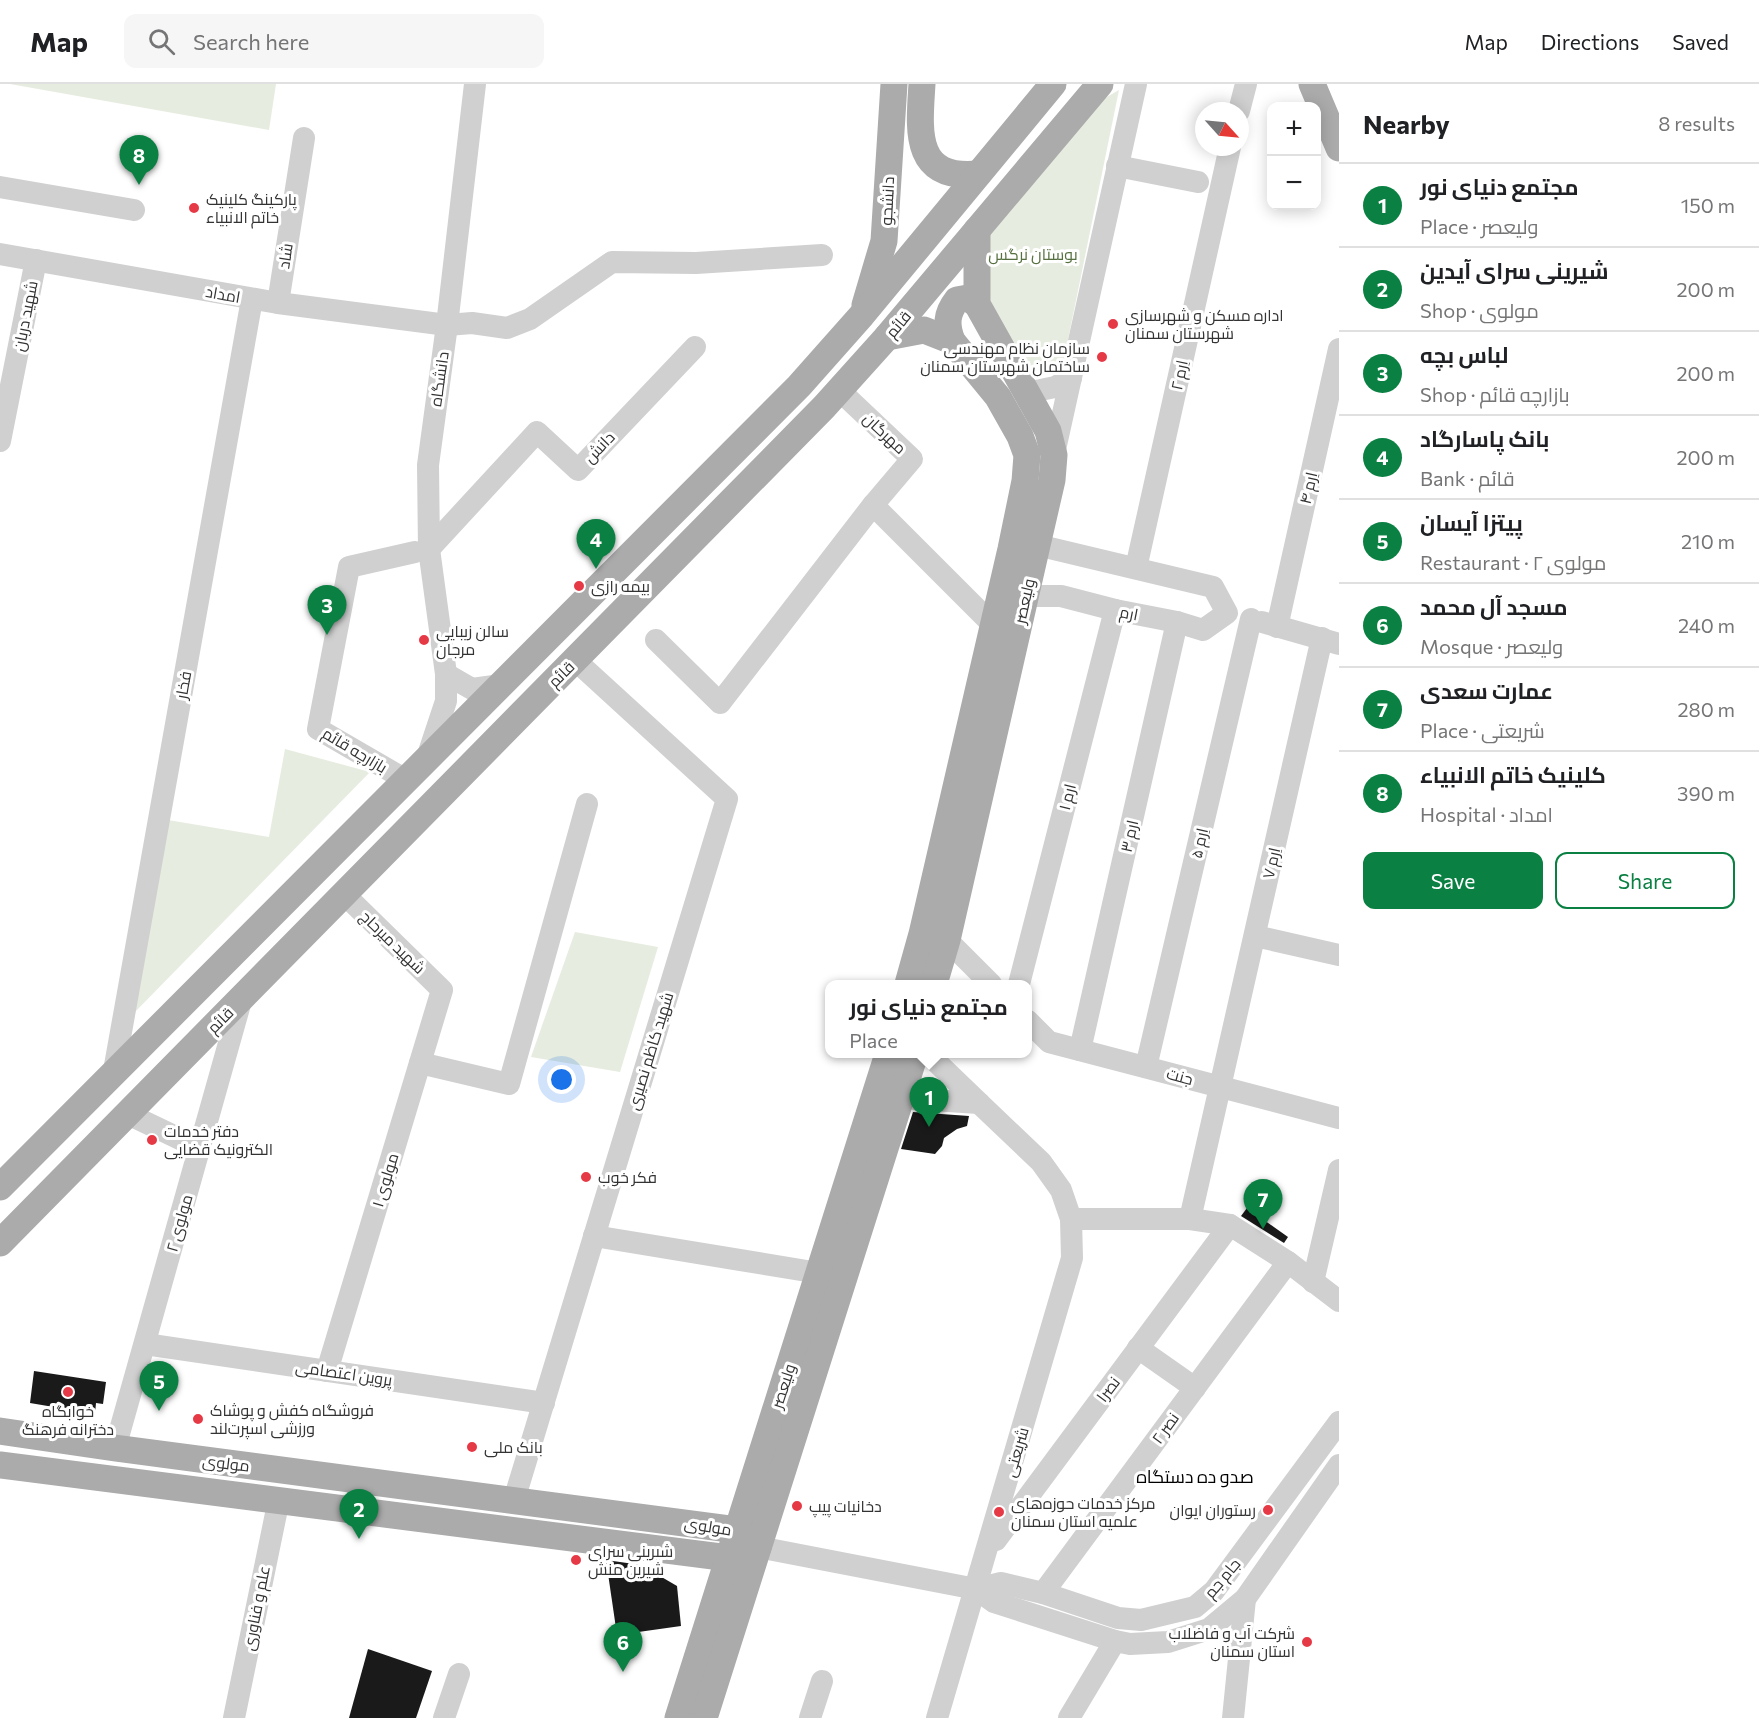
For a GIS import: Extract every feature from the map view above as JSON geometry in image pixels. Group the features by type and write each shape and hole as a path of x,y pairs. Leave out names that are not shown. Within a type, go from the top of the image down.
{"main road":[{"name":"دانشجو","path":"862,315 884,241 894,84"},
{"path":"922,84 920,128 922,145 931,160 944,171 961,176 978,174"},
{"name":"قائم","path":"0,1187 800,386 862,315 1053,84"},
{"name":"قائم","path":"0,1243 839,390 887,337 1100,84"},
{"path":"1312,84 1339,148"},
{"name":"ولیعصر","path":"935,980 947,940 1026,596 1052,480 1054,455 1048,431 977,304 977,230"},
{"path":"952,341 946,323 950,308 957,300 968,298 977,304"},
{"name":"ولیعصر","path":"887,337 924,330 952,341 998,398 1020,436 1027,455 1025,481 993,625 922,934 909,980"},
{"name":"ولیعصر","path":"704,1718 758,1547 888,1095 888,1058"},
{"name":"ولیعصر","path":"678,1718 819,1272 888,1095 912,1058"},
{"name":"مولوی","path":"0,1431 737,1530 758,1547"},
{"name":"مولوی","path":"0,1465 729,1558 758,1547"},
{"path":"279,1499 282,1470"}],"street":[{"name":"دانشگاه","path":"427,759 446,702 446,674 422,551 428,465 476,84"},
{"path":"1054,455 1136,84"},
{"path":"1241,102 1246,84"},
{"name":"شاد","path":"278,303 304,138"},
{"name":"اِرم ۲","path":"1137,568 1228,156"},
{"path":"1117,166 1198,182"},
{"path":"0,187 134,210"},
{"name":"امداد","path":"0,254 278,303 447,325 472,323 507,328 530,319 612,262 696,263 822,255"},
{"name":"شهید دربان","path":"0,441 36,260"},
{"name":"فخار","path":"114,1071 252,299"},
{"name":"دانش","path":"422,551 537,432 578,470 695,347"},
{"name":"اِرم ۴","path":"1277,627 1339,349"},
{"path":"1026,393 1056,387 1071,378"},
{"name":"مهرگان","path":"839,390 912,459 873,505"},
{"path":"656,640 720,703 873,505 993,625"},
{"path":"1037,545 1213,587 1227,613 1330,641"},
{"name":"بازارچه قائم","path":"406,780 318,729 349,567 422,551"},
{"name":"ارم","path":"1026,596 1061,596 1203,630 1227,613"},
{"name":"ارم ۱","path":"1020,980 1114,610"},
{"name":"اِرم ۵","path":"1146,1067 1251,619"},
{"name":"ارم ۳","path":"1080,1050 1177,622"},
{"name":"اِرم ۷","path":"1190,1219 1255,936 1330,641"},
{"name":"شهید کاظم نصیری","path":"514,1500 727,799 575,660"},
{"path":"446,674 472,689 501,685"},
{"path":"420,1063 509,1084 587,804"},
{"name":"شهید میرحاج","path":"344,894 442,990"},
{"path":"1255,936 1339,955"},
{"path":"947,940 987,980"},
{"name":"مولوی ۱","path":"327,1371 442,990"},
{"name":"مولوی ۲","path":"115,1448 242,998"},
{"name":"جنت","path":"1032,1025 1049,1042 1339,1118"},
{"name":"شریعتی","path":"933,1058 1041,1162 1061,1190 1071,1219 1072,1258 937,1718"},
{"path":"888,1095 979,1103"},
{"path":"128,1114 201,1149"},
{"path":"1313,1282 1339,1170"},
{"path":"1071,1219 1190,1219 1230,1225 1288,1262 1339,1301"},
{"name":"نصرا","path":"986,1553 1230,1225"},
{"path":"594,1236 819,1272"},
{"name":"نصر ۲","path":"1043,1593 1288,1262"},
{"name":"پروین اعتصامی","path":"145,1344 544,1402"},
{"path":"1138,1348 1195,1388"},
{"name":"جام جم","path":"976,1589 1001,1582 1043,1593 1118,1618 1141,1620 1195,1607 1214,1591 1339,1422"},
{"name":"جام جم","path":"758,1547 976,1589 994,1602 1115,1641 1130,1644 1168,1642 1209,1629 1245,1599 1339,1465"},
{"name":"علم و فناوری","path":"234,1718 279,1499"},
{"path":"1233,1718 1245,1599"},
{"path":"1069,1718 1115,1641"},
{"path":"444,1718 459,1674"},
{"path":"810,1718 822,1681"}],"green space":[{"path":"10,84 276,84 269,130"},
{"name":"بوستان نرگس","path":"1119,90 1064,359 1025,373 981,281 984,236 1084,110"},
{"path":"285,749 370,772 131,1016 162,819 269,837"},
{"path":"575,932 658,947 620,1072 531,1057"}],"building":[{"path":"913,1112 969,1116 967,1126 957,1129 944,1138 942,1146 935,1154 901,1149"},
{"path":"1247,1208 1288,1237 1284,1243 1241,1216"},
{"name":"خوابگاه دخترانه فرهنگ","path":"34,1371 106,1382 103,1404 96,1403 95,1414 30,1403"},
{"path":"606,1560 641,1565 677,1586 681,1626 617,1635"},
{"path":"368,1649 432,1671 416,1718 349,1718"}],"place":[{"name":"کلینیک خاتم الانبیاء","path":"139,185"},
{"name":"پارکینگ کلینیک خاتم الانبیاء","path":"194,208"},
{"name":"اداره مسکن و شهرسازی شهرستان سمنان","path":"1113,324"},
{"name":"سازمان نظام مهندسی ساختمان شهرستان سمنان","path":"1102,357"},
{"name":"بانک پاسارگاد","path":"596,569"},
{"name":"بیمه رازی","path":"579,586"},
{"name":"لباس بچه","path":"327,635"},
{"name":"سالن زیبایی مرجان","path":"424,640"},
{"name":"مجتمع دنیای نور","path":"929,1127"},
{"name":"دفتر خدمات الکترونیک قضایی","path":"152,1140"},
{"name":"فکر خوب","path":"586,1177"},
{"name":"عمارت سعدی","path":"1263,1229"},
{"name":"خوابگاه دخترانه فرهنگ","path":"68,1392"},
{"name":"پیتزا آیسان","path":"159,1411"},
{"name":"فروشگاه کفش و پوشاک ورزشی اسپرت‌لند","path":"198,1419"},
{"name":"بانک ملی","path":"472,1447"},
{"name":"دخانیات پیپ","path":"797,1506"},
{"name":"رستوران ایوان","path":"1268,1510"},
{"name":"مرکز خدمات حوزه‌های علمیه استان سمنان","path":"999,1512"},
{"name":"شیرینی سرای آیدین","path":"359,1539"},
{"name":"شیرینی سرای شیرین منش","path":"576,1560"},
{"name":"شرکت آب و فاضلاب استان سمنان","path":"1307,1642"},
{"name":"مسجد آل محمد","path":"623,1672"}],"district":[{"name":"صدو ده دستگاه","path":"1195,1477"}]}
